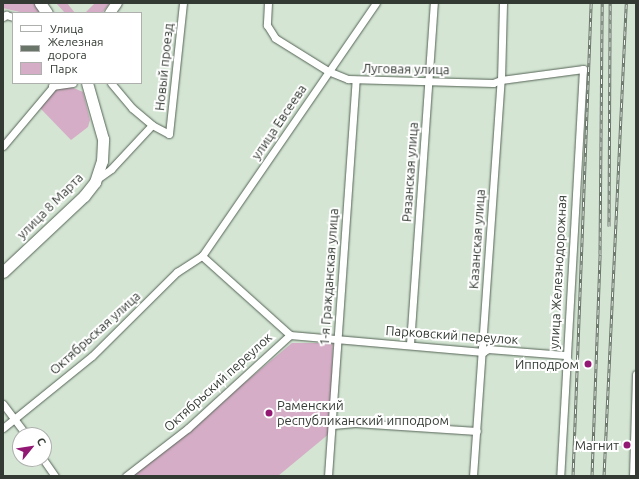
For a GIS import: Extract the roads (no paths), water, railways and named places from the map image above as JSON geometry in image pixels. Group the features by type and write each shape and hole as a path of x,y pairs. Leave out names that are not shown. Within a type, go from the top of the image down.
{"main road":[{"path":"40,3 46,12"},
{"name":"улица 8 Марта","path":"3,272 84,196 95,182 102,161 103,138 86,84"}],"street":[{"path":"111,12 117,3"},
{"name":"Новый проезд","path":"152,125 169,134 183,3"},
{"name":"Луговая улица","path":"268,3 267,24 275,38 328,71 344,78 356,80 493,83 501,80 583,69"},
{"name":"улица Евсеева","path":"202,256 376,3"},
{"name":"Рязанская улица","path":"410,344 434,3"},
{"name":"Казанская улица","path":"473,476 483,352 501,80 504,3"},
{"name":"улица Железнодорожная","path":"560,476 565,356 583,69"},
{"name":"1-я Гражданская улица","path":"328,476 333,425 337,339 356,80"},
{"path":"95,182 111,169 152,125 127,103 112,84"},
{"path":"3,146 54,85"},
{"path":"202,256 290,335"},
{"name":"Октябрьская улица","path":"3,428 92,356 177,272 202,256"},
{"name":"Октябрьский переулок","path":"126,476 188,428 290,335 337,339"},
{"name":"Парковский переулок","path":"337,339 410,344 483,352 488,349 565,356"},
{"path":"633,476 636,374"},
{"path":"3,404 20,427"},
{"path":"333,425 355,422 477,431"},
{"path":"48,467 54,476"}],"railway":[{"path":"573,476 591,3"},
{"path":"592,476 600,254 602,3"},
{"path":"609,226 610,3"},
{"path":"604,476 626,3"}],"place":[{"name":"Ипподром","path":"588,364"},
{"name":"Раменский республиканский ипподром","path":"269,413"},
{"name":"Магнит","path":"627,445"}]}
